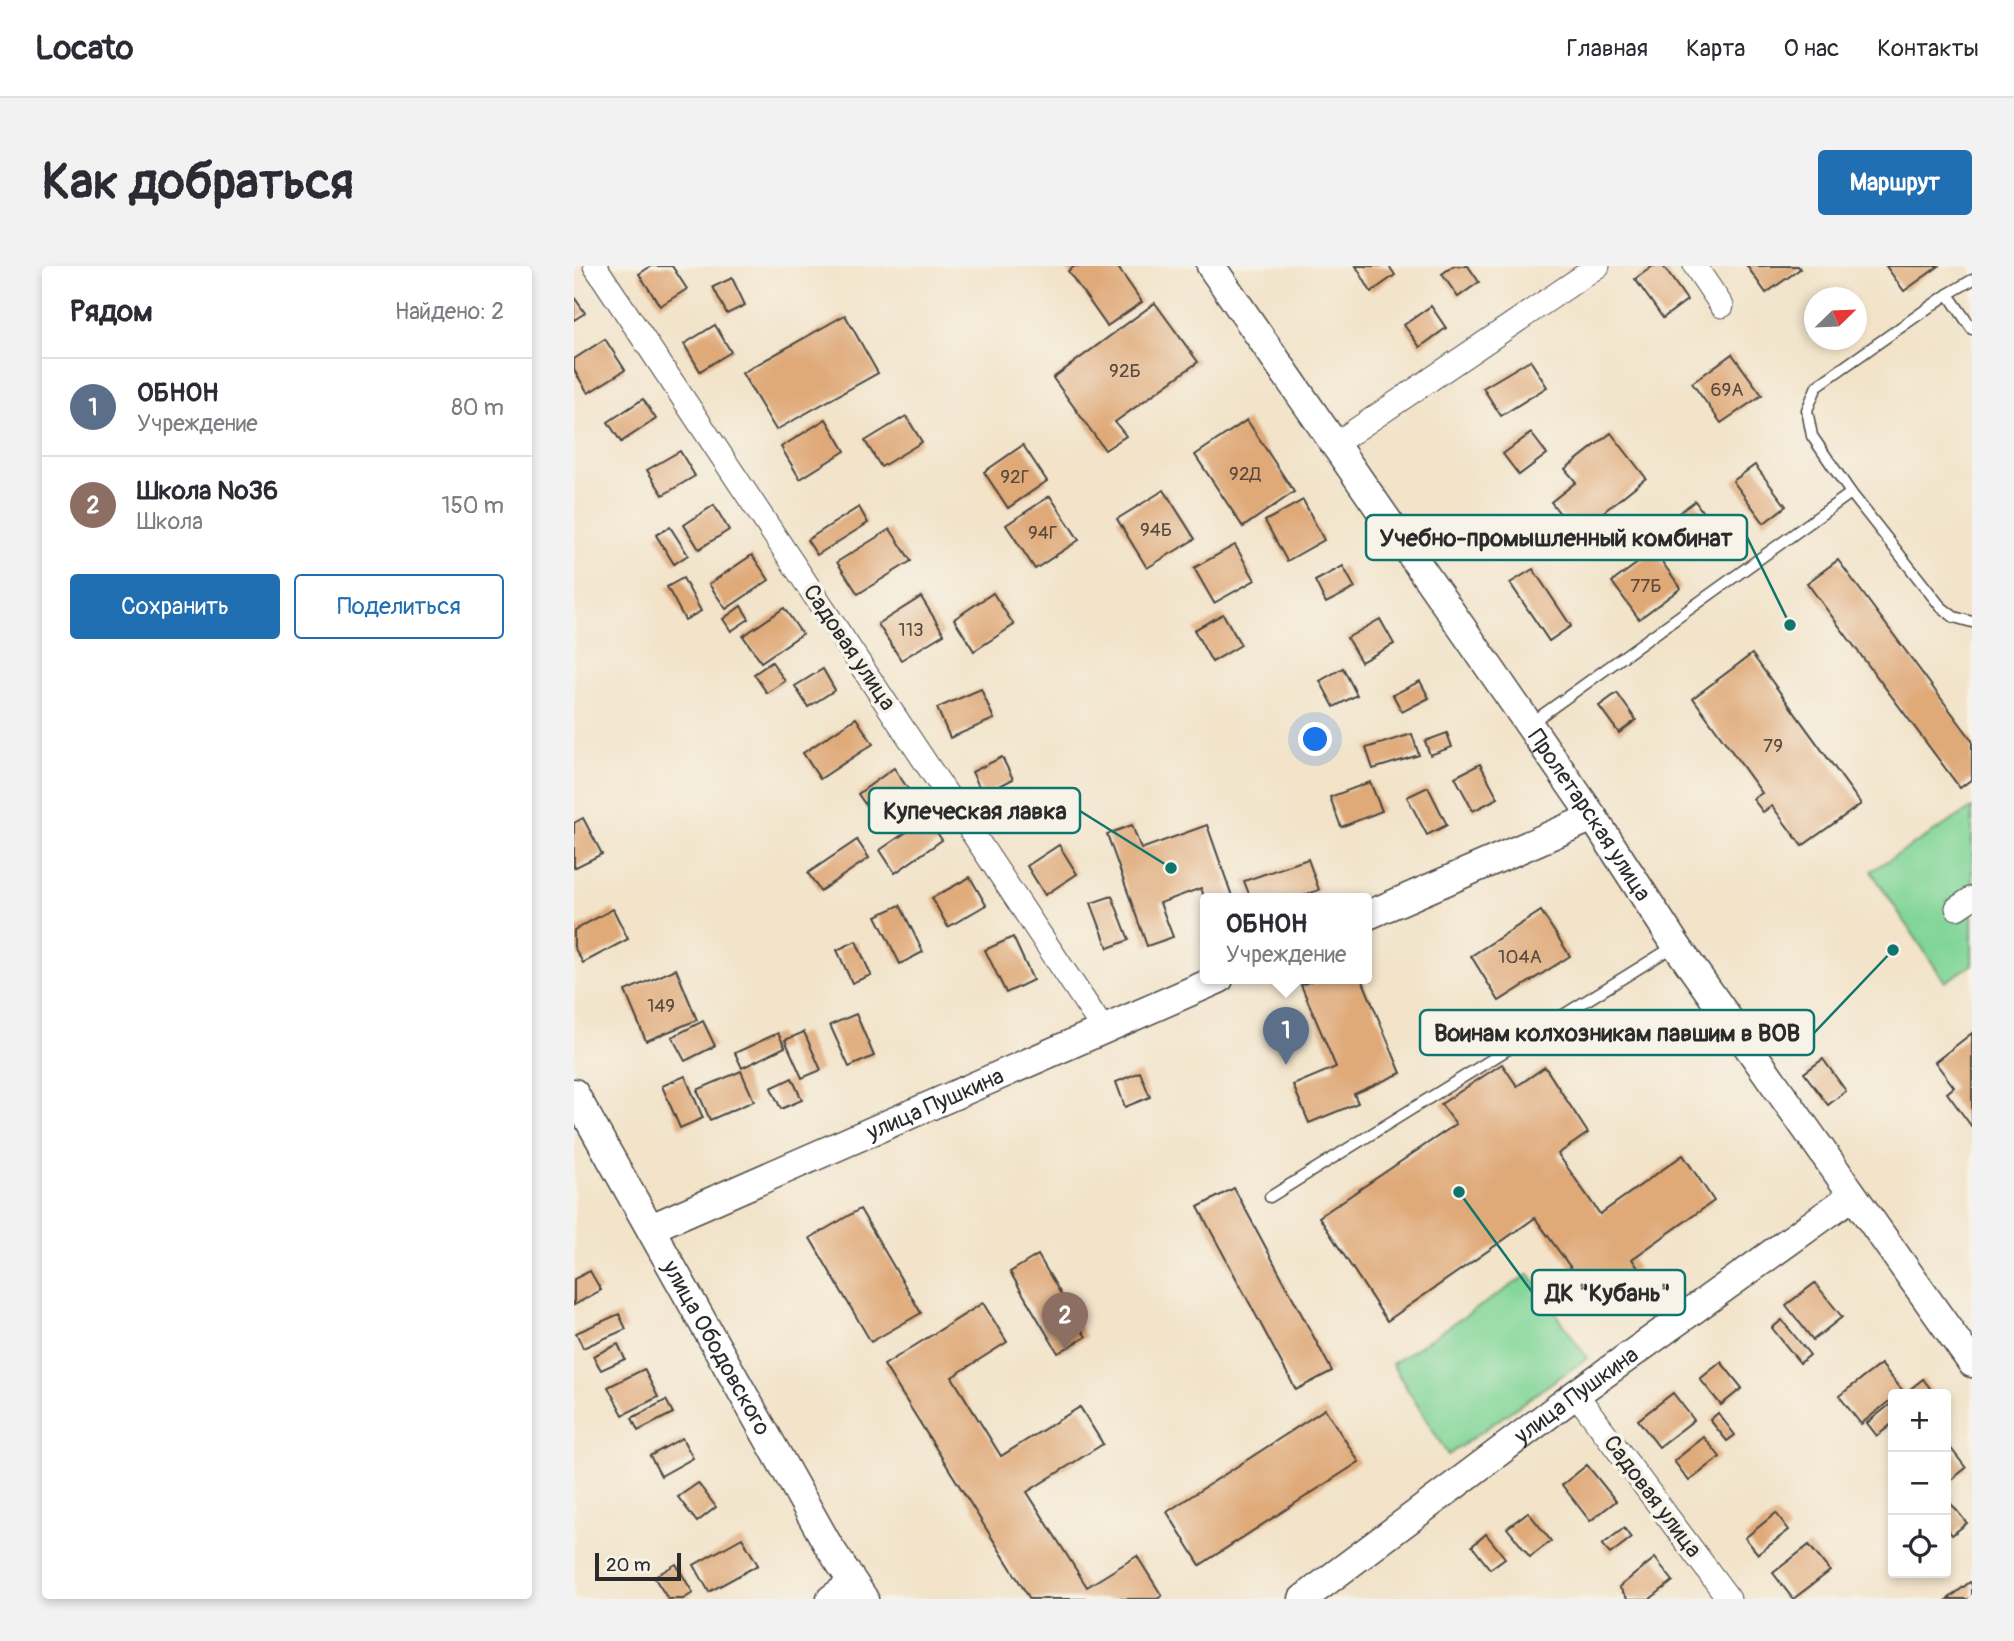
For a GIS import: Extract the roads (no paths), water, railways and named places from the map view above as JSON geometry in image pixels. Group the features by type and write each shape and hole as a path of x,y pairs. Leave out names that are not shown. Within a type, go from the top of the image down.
{"street":[{"name":"Садовая улица","path":"595,266 1103,1029"},
{"name":"Пролетарская улица","path":"1211,266 1593,817 1676,945 1972,1363"},
{"path":"1335,444 1598,266"},
{"path":"1695,266 1722,306"},
{"path":"1372,914 1593,817"},
{"name":"улица Пушкина","path":"651,1228 1207,984"},
{"name":"улица Ободовского","path":"574,1093 828,1545 859,1591"},
{"name":"улица Пушкина","path":"1303,1599 1576,1394 1852,1196"},
{"name":"Садовая улица","path":"1576,1394 1729,1599"},
{"path":"831,1599 859,1591"}],"lane":[{"path":"1972,280 1817,386 1807,410 1812,436 1851,493 1941,607 1954,617 1972,622"},
{"path":"1948,294 1972,329"},
{"path":"1529,724 1851,493"},
{"path":"1270,1196 1676,945"}],"place":[{"name":"Учебно-промышленный комбинат","path":"1790,625"},
{"name":"Купеческая лавка","path":"1171,868"},
{"name":"Воинам колхозникам павшим в ВОВ","path":"1893,950"},
{"name":"ОБНОН","path":"1286,1065"},
{"name":"ДК \"Кубань\"","path":"1459,1192"},
{"name":"Школа №36","path":"1065,1350"}]}
